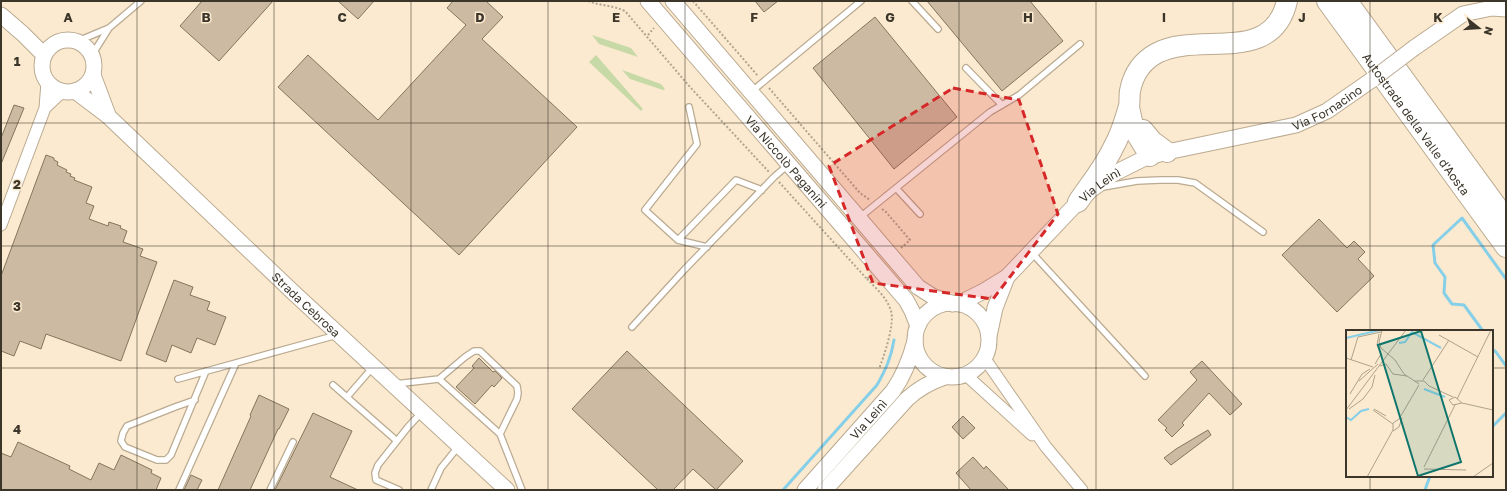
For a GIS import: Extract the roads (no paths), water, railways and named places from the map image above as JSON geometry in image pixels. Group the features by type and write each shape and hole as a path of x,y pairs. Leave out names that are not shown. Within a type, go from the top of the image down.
{"highway":[{"path":"1159,154 1134,130 1131,114 1133,79 1139,68 1147,60 1167,49 1237,43 1261,36 1272,29 1278,22 1285,10 1287,1"},
{"name":"Autostrada della Valle d'Aosta","path":"1327,1 1506,247"},
{"name":"Autostrada della Valle d'Aosta","path":"1347,1 1506,219"},
{"path":"1085,196 1114,148 1131,114"}],"street":[{"name":"Via Niccolò Paganini","path":"648,1 906,300 912,311 917,332"},
{"name":"Via Niccolò Paganini","path":"673,1 918,287 932,296 956,304"},
{"name":"Via Fornacino","path":"1159,154 1296,126 1327,111 1463,14 1492,8 1506,9"},
{"path":"1,15 44,55"},
{"path":"23,34 55,43"},
{"path":"45,108 69,91 82,88 89,82 93,75 94,67 92,55 85,46 78,41 70,39 62,40 48,48 44,55 42,67 44,75 53,87 69,91"},
{"name":"Strada Cebrosa","path":"93,75 108,116"},
{"path":"1,225 45,108 48,82"},
{"name":"Strada Cebrosa","path":"69,91 108,116 373,367 507,490"},
{"name":"Via Leinì","path":"956,304 984,291 1007,277 1085,196 1113,174 1159,154"},
{"name":"Via Leinì","path":"989,336 995,308 1007,277"},
{"path":"946,304 956,304 969,307 979,314 986,324 989,336 989,348 977,369 966,375 954,378 945,377 931,371 922,362 916,351 917,332 924,316 934,308 946,304"},
{"name":"Via Leinì","path":"805,490 893,391 903,376 910,358 917,332"},
{"path":"984,359 1046,447 1082,490"},
{"path":"966,375 1046,447"},
{"name":"Via Leinì","path":"825,490 907,399 918,389 931,381 945,377"}],"lane":[{"path":"78,41 109,28 141,1"},
{"path":"751,92 861,1"},
{"path":"912,1 938,29"},
{"path":"92,55 109,28"},
{"path":"859,218 990,112 1019,95 1080,44"},
{"path":"966,68 1002,105"},
{"path":"689,107 697,144 644,210 678,240 706,247"},
{"path":"632,327 706,247 774,177 789,164"},
{"path":"678,240 736,180 762,190"},
{"path":"1085,196 1137,182 1178,180 1195,183 1263,232"},
{"path":"896,188 920,214"},
{"path":"1031,251 1145,376"},
{"path":"178,379 339,335"},
{"path":"392,384 439,379 469,354 474,351 480,351 517,386 517,399 500,434"},
{"path":"179,490 236,363"},
{"path":"346,397 373,367"},
{"path":"195,400 127,426 121,441 125,447 157,460 166,460 172,456 195,400 206,371"},
{"path":"439,379 500,434 522,490"},
{"path":"333,385 397,441"},
{"path":"399,490 376,480 375,473 378,465 422,412"},
{"path":"270,490 292,442"},
{"path":"431,490 441,468 459,446"}],"waterway":[{"path":"1482,330 1464,305 1452,304 1444,293 1445,277 1435,263 1433,245 1462,218 1506,279"},
{"path":"783,490 877,385 888,363 894,340"},
{"path":"1493,350 1506,366"},
{"path":"1493,426 1506,413"},
{"path":"1425,490 1430,477"}]}
